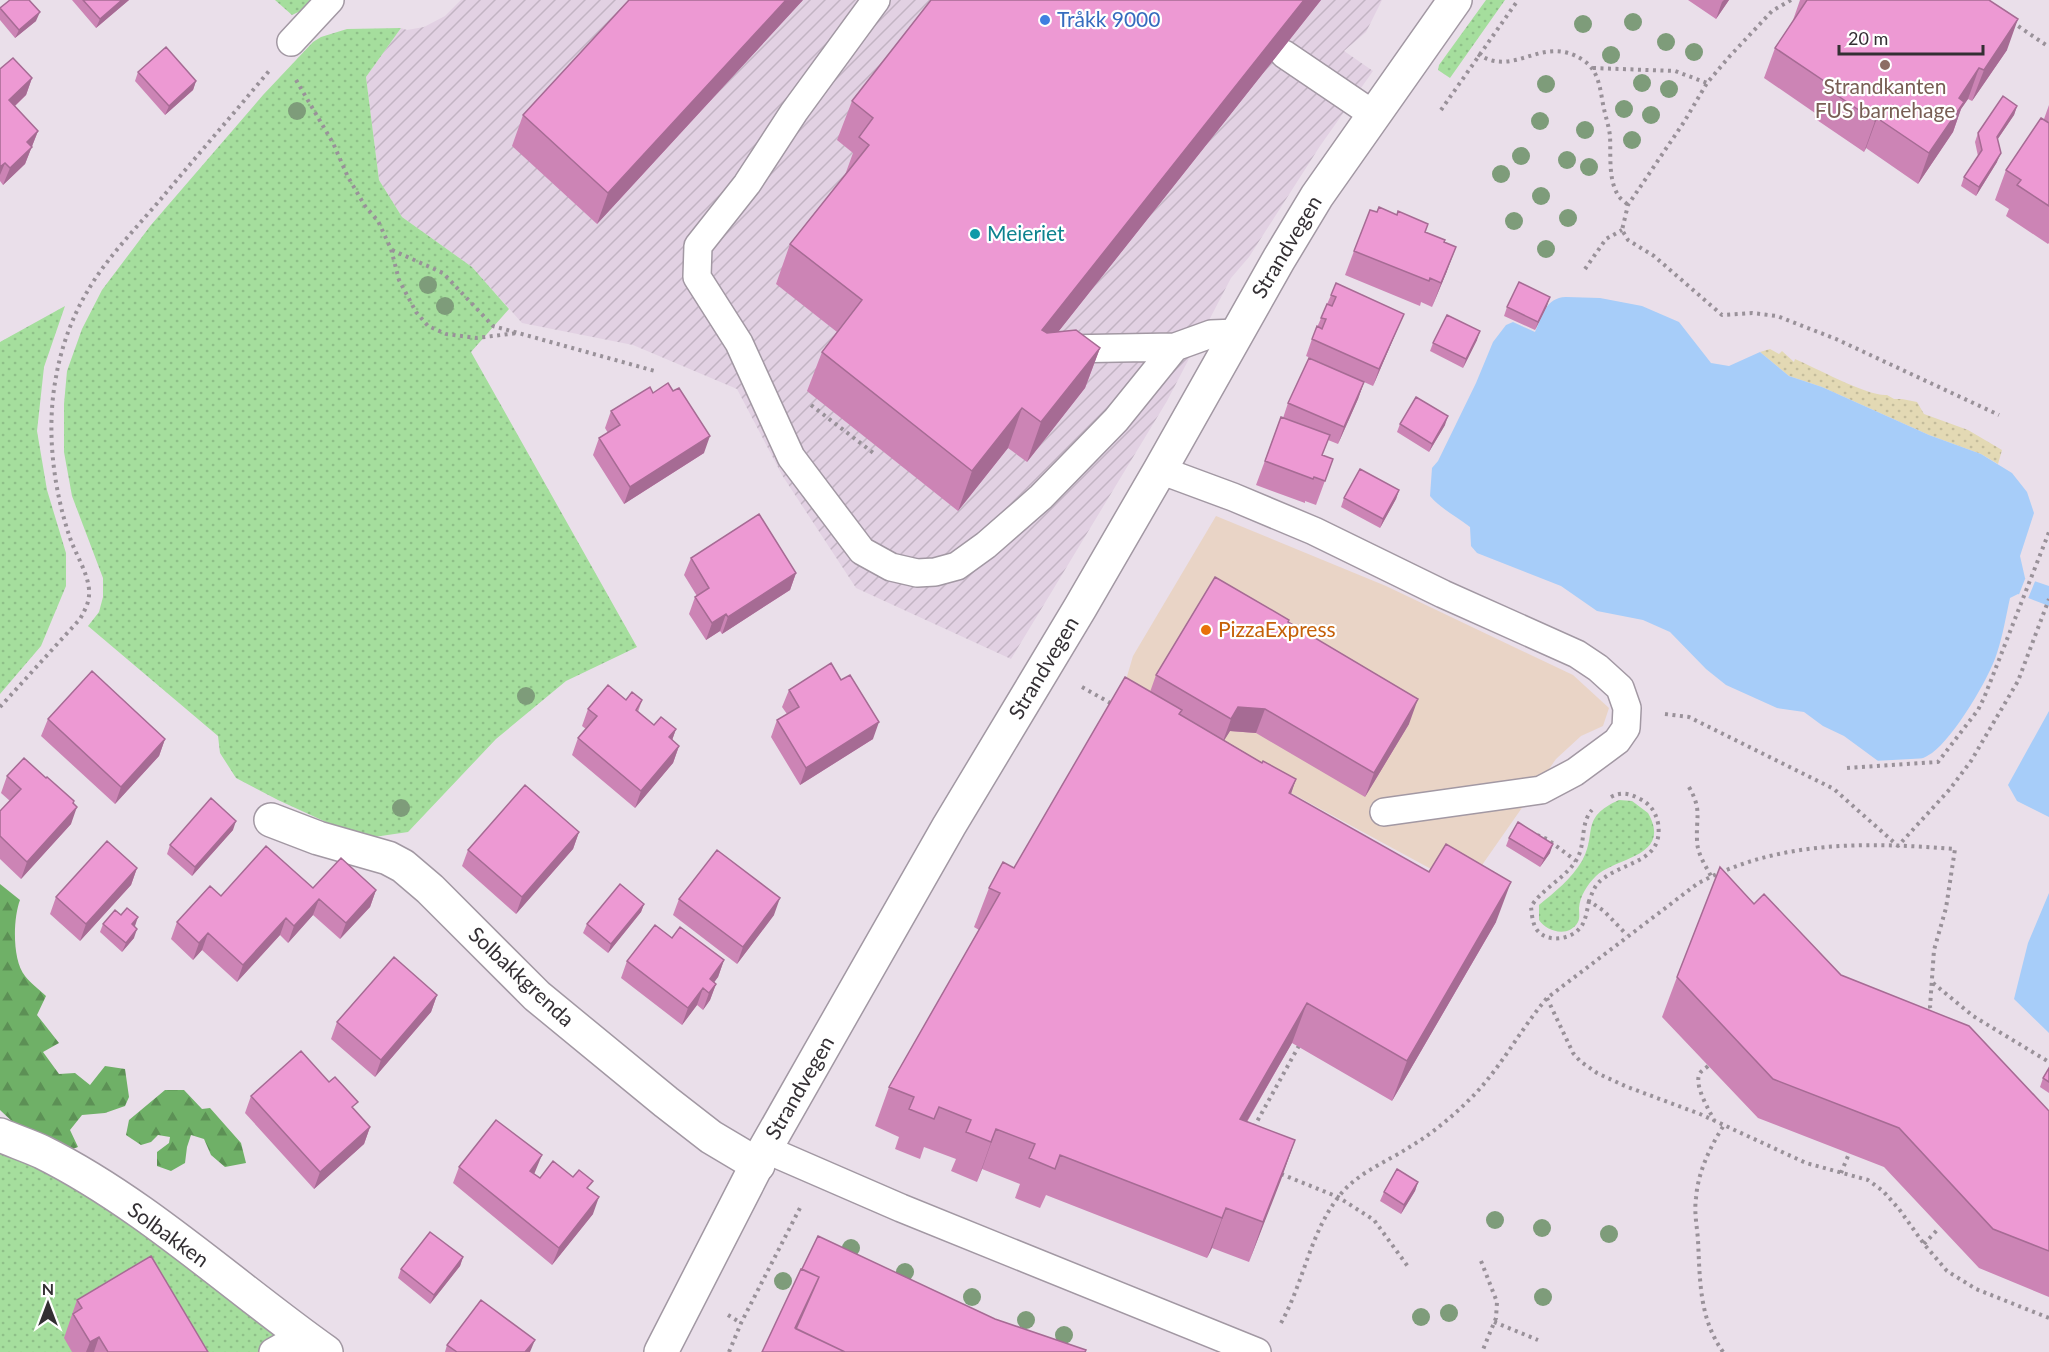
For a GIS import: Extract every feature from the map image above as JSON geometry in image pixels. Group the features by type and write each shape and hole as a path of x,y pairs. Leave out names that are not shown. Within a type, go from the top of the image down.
{"street":[{"name":"Strandvegen","path":"660,1352 761,1157 949,826 1161,470 1236,333 1317,196 1449,2"},
{"name":"Solbakkgrenda","path":"271,820 318,838 388,858 403,866 537,996 684,1116 711,1137 761,1157"},
{"name":"Solbakken","path":"0,1135 42,1152 100,1186 140,1213 314,1344"}],"lane":[{"path":"286,49 330,0"},
{"path":"876,0 794,112 747,184 698,246 698,277 739,343 791,457 862,551 891,567 917,573 935,572 957,566 986,545 1041,497 1116,420 1175,347"},
{"path":"1284,54 1374,115"},
{"path":"1054,349 1175,347 1211,334 1236,333"},
{"path":"1161,470 1233,496 1314,531 1443,594 1576,654 1598,668 1620,688 1627,708 1626,728 1617,741 1575,772 1541,790 1384,812"},
{"path":"761,1157 901,1208 1257,1352"},
{"path":"273,1352 314,1344"}],"path":[{"path":"1441,110 1478,54 1518,0"},
{"path":"1791,0 1772,11 1707,83 1684,122 1628,205 1622,230 1628,240 1654,256 1722,315 1752,313 1777,316 1836,339 1999,415"},
{"path":"2006,18 2049,47"},
{"path":"0,707 80,619 89,604 88,581 70,538 57,483 52,444 56,378 62,352 79,306 88,290 122,245 286,49 354,187 365,206 378,220 391,249 399,280 416,312 428,326 446,334 476,338 518,333"},
{"path":"1478,54 1488,61 1506,63 1541,51 1562,51 1584,60 1593,68 1600,87 1610,135 1611,164 1615,185 1618,196 1628,205"},
{"path":"1593,68 1676,71 1707,83"},
{"path":"1585,269 1606,239 1622,230"},
{"path":"391,249 443,273 493,326 655,371"},
{"path":"762,394 802,398 876,455"},
{"path":"1847,768 1938,762 1981,704 2049,532"},
{"path":"1898,846 1950,789 1971,761 2018,681 2049,599"},
{"path":"1079,685 1116,706"},
{"path":"1627,708 1689,717 1834,789 1898,846"},
{"path":"1689,787 1699,812 1696,841 1700,855 1711,876"},
{"path":"1597,806 1586,817 1581,851 1576,861 1562,878 1531,907 1534,924 1540,933 1549,937 1556,939 1569,936 1581,927 1585,921 1594,886 1648,854 1656,843 1658,835 1656,817 1648,804 1637,797 1622,794 1606,800"},
{"path":"1534,834 1548,839 1576,861"},
{"path":"1279,1327 1322,1223 1344,1190 1361,1176 1432,1131 1469,1100 1493,1074 1532,1016 1547,998 1697,884 1722,870 1763,856 1810,848 1898,846 1955,849 1946,908 1934,950 1930,1007 1934,1022"},
{"path":"1722,870 1728,878"},
{"path":"1589,901 1604,911 1627,936"},
{"path":"1932,983 1973,1016 2049,1062"},
{"path":"1547,998 1563,1034 1580,1061 1609,1079 1724,1125 1806,1163 1868,1180 1883,1191 1899,1209 1947,1271 1976,1289 2049,1318"},
{"path":"1251,1131 1304,1038"},
{"path":"1708,1066 1698,1079 1700,1090 1714,1121"},
{"path":"1723,1352 1705,1317 1700,1287 1695,1216 1702,1171 1713,1142 1724,1125"},
{"path":"1841,1173 1848,1156"},
{"path":"1278,1173 1338,1197 1374,1220 1409,1269"},
{"path":"729,1352 741,1323 802,1203"},
{"path":"1924,1244 1939,1228"},
{"path":"1481,1261 1497,1302 1494,1322 1482,1352"},
{"path":"1494,1322 1538,1340"}],"shaded area":[{"path":"461,0 1382,0 1366,32 1344,51 1373,71 1320,146 1249,257 1231,278 1167,401 1011,659 856,588 782,475 737,389 633,345 522,323 472,267 402,217 379,180 366,77 401,28 407,30 424,27 445,16"},
{"path":"1216,516 1386,586 1573,675 1609,708 1603,726 1581,736 1556,759 1466,888 1120,700 1133,656"}],"green space":[{"path":"275,0 313,0 307,8 292,15"},
{"path":"1486,0 1505,0 1450,78 1438,70 1439,65"},
{"path":"401,28 366,77 379,180 402,217 472,267 509,309 471,352 637,647 566,681 496,739 408,832 374,837 328,823 236,778 220,753 218,736 88,626 99,612 103,597 103,578 72,496 64,452 64,404 67,371 82,329 102,290 151,225 263,95 313,42 321,37 347,29"},
{"path":"65,306 44,367 37,431 47,490 66,553 66,586 41,646 0,694 0,342"},
{"path":"1619,800 1632,801 1648,813 1654,828 1653,839 1648,847 1639,854 1605,870 1593,879 1582,895 1579,920 1574,927 1564,932 1547,928 1539,920 1539,905 1578,868 1587,851 1594,820 1599,813"},
{"path":"0,884 20,900 15,928 18,960 25,976 46,996 37,1015 59,1043 43,1052 59,1074 75,1073 90,1085 105,1066 125,1069 129,1097 125,1106 105,1113 82,1115 70,1130 78,1147 67,1151 17,1126 0,1110"},
{"path":"165,1090 184,1090 202,1109 210,1108 241,1143 246,1163 225,1167 211,1155 204,1139 191,1135 185,1163 171,1171 157,1166 157,1152 169,1143 170,1137 158,1135 151,1142 141,1145 126,1135 129,1120"},
{"path":"0,1145 132,1216 303,1352 0,1352"}],"sand":[{"path":"1770,349 1779,354 1782,351 1794,362 1795,359 1868,391 1894,399 1917,402 1924,414 1968,430 2002,450 1998,464 1981,454 1929,435 1822,387 1789,376 1760,352"}],"water":[{"path":"1566,297 1600,298 1642,306 1679,322 1711,363 1729,366 1760,352 1789,376 1822,387 1929,435 1981,454 2012,473 2027,492 2034,513 2020,556 2025,578 2049,586 2049,606 2018,594 2010,598 1999,646 1987,677 1960,721 1932,753 1917,761 1889,769 1844,736 1823,726 1804,712 1777,708 1726,685 1706,669 1670,632 1643,620 1597,611 1561,586 1477,553 1471,546 1470,527 1434,501 1430,496 1432,468 1438,461 1476,383 1493,342 1506,325 1513,322 1535,332 1549,304 1553,300"},
{"path":"2049,711 2049,817 2017,801 2008,785"},
{"path":"2049,893 2049,1033 2014,999 2028,943"}],"pier":[{"path":"2027,574 2036,579 2027,601 2018,597"},
{"path":"1929,758 1916,765 1886,771 1874,761"}],"building":[{"path":"10,0 29,0 40,12 19,30 0,8"},
{"path":"83,0 122,0 100,19"},
{"path":"629,0 786,0 608,193 523,115"},
{"name":"Meieriet","path":"931,0 1304,0 1042,330 1047,333 1076,330 1100,348 1041,422 1022,408 972,471 822,352 862,300 790,244 869,145 859,137 873,118 852,101"},
{"path":"1807,0 1989,0 2018,19 1984,70 1979,68 1959,98 1964,102 1929,153 1877,118 1875,121 1825,87 1827,83 1775,48"},
{"path":"166,47 196,81 169,106 138,72"},
{"path":"13,58 32,78 9,100 38,131 27,142 32,147 10,168 5,163 0,167 0,69"},
{"path":"2003,96 2017,106 1997,137 2001,153 1979,187 1964,177 1982,150 1978,133"},
{"path":"2041,118 2049,123 2049,206 2017,185 2021,180 2006,170"},
{"path":"1379,207 1397,215 1398,211 1428,224 1425,232 1456,247 1441,283 1430,278 1429,281 1354,251 1370,210 1377,212"},
{"path":"1519,282 1550,297 1538,322 1507,307"},
{"path":"1336,283 1404,314 1379,369 1312,339 1317,326 1322,329 1326,319 1321,318 1327,304 1332,306 1336,297 1331,295"},
{"path":"1447,315 1480,331 1466,359 1433,343"},
{"path":"1309,358 1364,382 1344,427 1288,403"},
{"path":"668,383 673,391 679,388 710,436 630,487 599,438 620,425 611,411 650,387 653,393"},
{"path":"1416,397 1448,416 1432,444 1400,424"},
{"path":"1281,417 1330,435 1322,455 1333,459 1325,481 1314,477 1313,479 1265,461"},
{"path":"1360,469 1399,490 1383,519 1344,498"},
{"path":"759,514 796,573 728,617 726,614 712,623 695,597 709,588 691,558"},
{"path":"1215,577 1418,699 1374,773 1265,709 1238,707 1231,719 1156,675"},
{"path":"831,663 841,680 850,675 879,722 806,768 777,720 799,707 789,690"},
{"path":"92,671 165,739 121,787 48,719"},
{"path":"1125,677 1182,710 1179,714 1262,763 1263,761 1296,779 1289,793 1429,872 1446,844 1511,882 1407,1061 1307,1003 1240,1119 1295,1140 1263,1222 1226,1208 1222,1218 1060,1155 1055,1169 1029,1158 1035,1144 996,1129 991,1142 966,1132 971,1120 939,1107 934,1119 909,1109 914,1097 889,1087 1000,893 989,888 1003,862 1014,868"},
{"path":"608,685 626,700 632,692 642,700 636,710 654,725 661,717 676,729 669,737 679,746 641,791 578,738 597,716 588,709"},
{"path":"24,758 74,801 77,807 27,862 0,836 0,811 21,789 7,776"},
{"path":"525,785 579,832 522,897 468,850"},
{"path":"211,798 236,821 195,867 170,845"},
{"path":"1518,822 1553,844 1544,859 1509,838"},
{"path":"107,841 137,868 86,924 56,897"},
{"path":"266,846 313,888 341,858 376,890 346,923 319,899 294,926 286,918 243,965 208,933 199,943 177,922 210,886 221,896"},
{"path":"717,850 780,898 743,947 679,899"},
{"path":"1720,867 1754,904 1764,894 1841,975 1969,1026 2049,1111 2049,1251 1993,1229 1899,1128 1773,1079 1677,977"},
{"path":"620,884 644,904 611,944 587,924"},
{"path":"127,908 138,917 132,924 137,929 126,943 103,924 115,910 121,915"},
{"path":"655,925 672,938 680,927 724,960 710,979 716,984 709,993 703,988 688,1008 627,961"},
{"path":"394,957 437,995 381,1060 337,1022"},
{"path":"301,1051 329,1082 335,1077 358,1102 352,1107 370,1127 320,1172 251,1096"},
{"path":"2049,1068 2049,1082 2043,1078"},
{"path":"496,1120 542,1155 530,1171 540,1178 553,1161 573,1177 579,1170 593,1181 587,1188 599,1197 559,1248 459,1167"},
{"path":"1397,1169 1418,1182 1404,1205 1384,1192"},
{"path":"430,1232 463,1257 434,1295 401,1269"},
{"path":"818,1236 995,1319 1086,1350 1085,1352 845,1352 796,1329 819,1277 802,1269"},
{"path":"151,1256 208,1352 108,1352 99,1337 90,1342 73,1314 82,1308 77,1300"},
{"path":"801,1269 819,1277 795,1328 845,1352 762,1352"},
{"path":"481,1300 535,1340 525,1352 457,1352 447,1345"}],"place":[{"name":"Tråkk 9000","path":"1045,20"},
{"name":"Strandkanten FUS barnehage","path":"1885,65"},
{"name":"Meieriet","path":"975,234"},
{"name":"PizzaExpress","path":"1206,630"}]}
